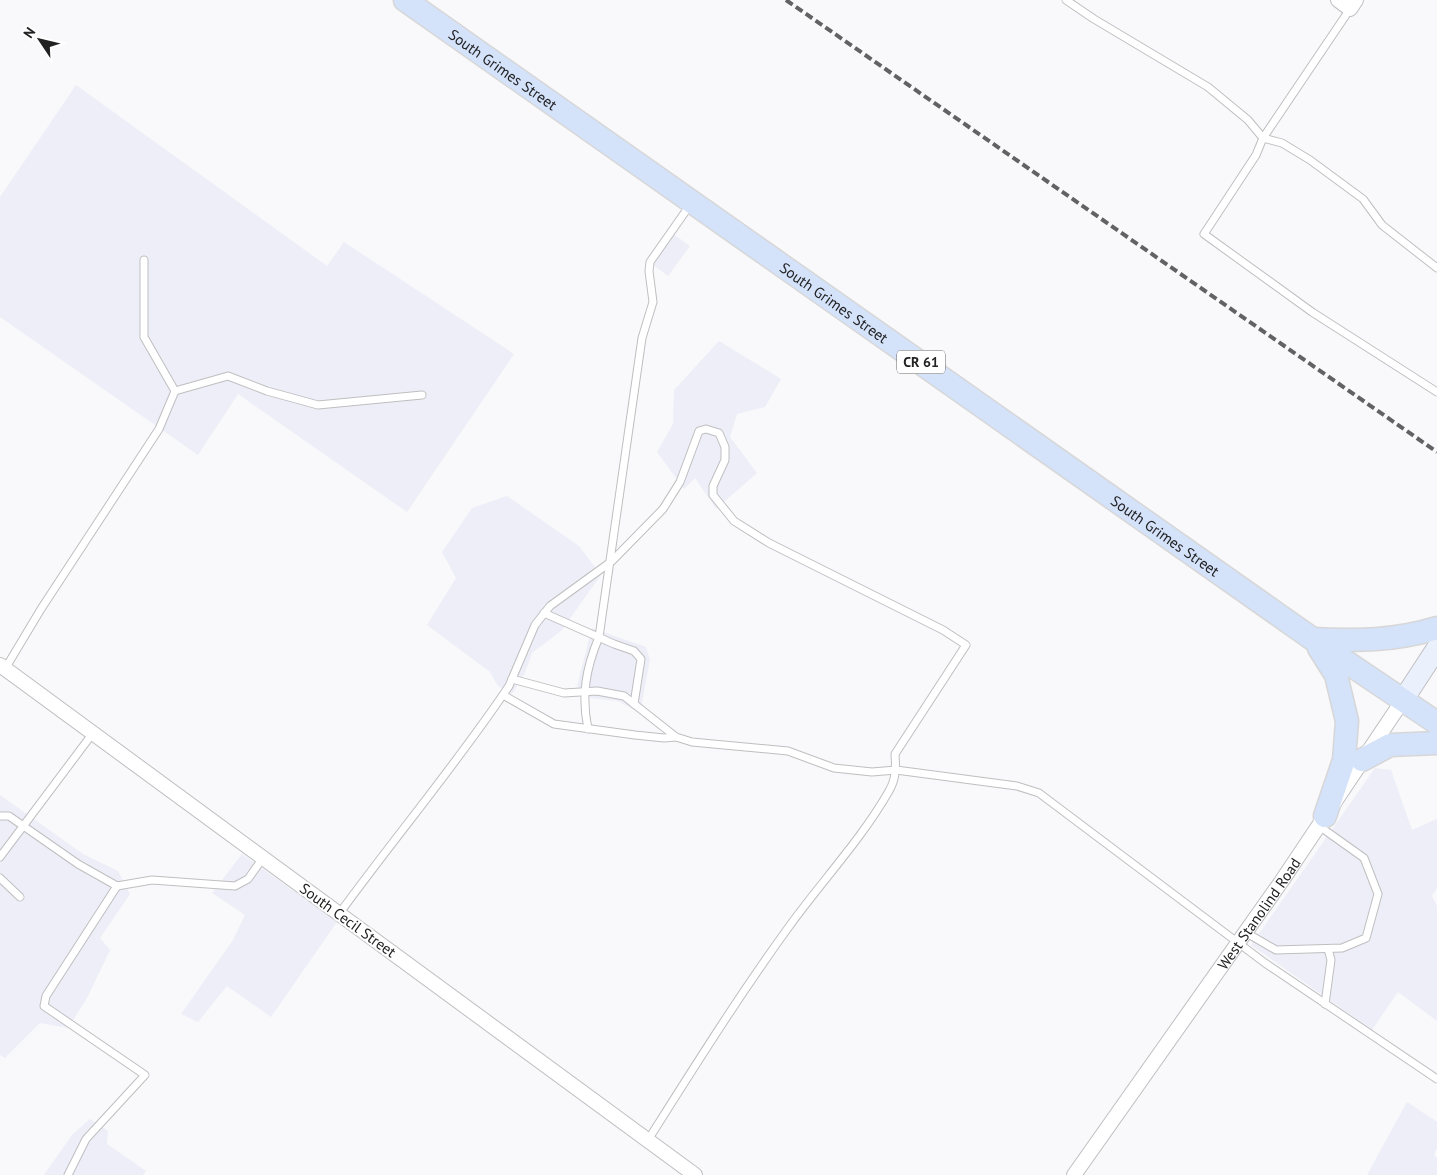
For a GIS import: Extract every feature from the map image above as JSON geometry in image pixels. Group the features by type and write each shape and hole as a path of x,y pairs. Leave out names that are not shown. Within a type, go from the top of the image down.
{"main road":[{"name":"South Grimes Street","path":"405,0 1313,638 1437,723"},
{"path":"1313,638 1359,642 1387,640 1437,628"},
{"path":"1313,638 1336,675 1347,721 1344,760 1322,821"},
{"name":"West Stanolind Road","path":"1403,700 1437,648"},
{"path":"1362,760 1390,745 1437,743"}],"street":[{"path":"1338,0 1353,4"},
{"name":"South Cecil Street","path":"2,667 695,1175"},
{"name":"West Stanolind Road","path":"1074,1175 1242,938 1403,700"}],"lane":[{"path":"1066,0 1094,19 1208,87 1248,120 1263,138 1282,143 1303,155 1363,199 1382,225 1437,268"},
{"path":"1353,4 1263,138 1256,155 1204,234 1312,312 1437,392"},
{"path":"588,728 583,708 588,664 599,637 642,338 654,302 649,271 650,262 692,202"},
{"path":"144,260 144,337 174,391"},
{"path":"174,391 228,376 267,391 318,405 422,394"},
{"path":"2,667 159,429 174,391"},
{"path":"340,914 470,742 503,695 512,679 534,625 550,606 608,564 663,510 680,482 698,431 706,429 719,433 725,447 725,460 713,486 713,495 734,521 769,544 943,630 966,645 895,754 896,776 889,790 848,850 788,927 694,1067 648,1140"},
{"path":"544,613 634,651 641,659 634,704"},
{"path":"512,679 564,693 597,691 624,696 676,737"},
{"path":"503,695 554,724 654,737 676,737 692,742 788,751 834,768 872,772 896,770 1017,786 1039,793 1101,842 1242,938 1324,1004 1437,1079"},
{"path":"0,857 93,733"},
{"path":"0,816 9,816 78,864 116,886 152,880 235,886 248,879 262,858"},
{"path":"1242,938 1276,950 1342,948 1366,938 1378,894 1364,858 1322,821"},
{"path":"0,878 20,897"},
{"path":"68,1175 86,1139 145,1075 90,1036 50,1012 44,1006 46,996 116,886"},
{"path":"1324,1004 1331,960 1328,949"}],"shaded area":[{"path":"76,85 327,266 344,242 514,354 407,512 238,394 198,455 0,317 0,197"},
{"path":"673,234 690,246 668,276 652,264"},
{"path":"719,341 781,379 765,407 737,414 730,437 757,473 716,509 695,478 684,489 657,452 673,424 674,390"},
{"path":"507,496 579,546 601,575 561,631 532,653 525,673 512,694 498,686 490,672 427,625 456,578 442,552 472,508"},
{"path":"592,628 646,647 650,660 640,713 618,701 590,698 577,686"},
{"path":"1375,768 1391,770 1412,830 1437,819 1437,888 1432,896 1437,906 1437,1021 1398,992 1372,1030 1251,945"},
{"path":"0,795 83,854 118,871 130,894 100,938 110,950 87,998 68,1028 40,1023 5,1058 0,1055"},
{"path":"242,854 337,922 271,1017 227,986 198,1022 181,1014 233,940 245,915 212,893"},
{"path":"1407,1102 1437,1122 1437,1148 1434,1155 1437,1158 1437,1175 1367,1175"},
{"path":"90,1119 108,1131 107,1144 146,1171 143,1175 44,1175 72,1135"}],"railway":[{"path":"786,0 1437,452"}]}
